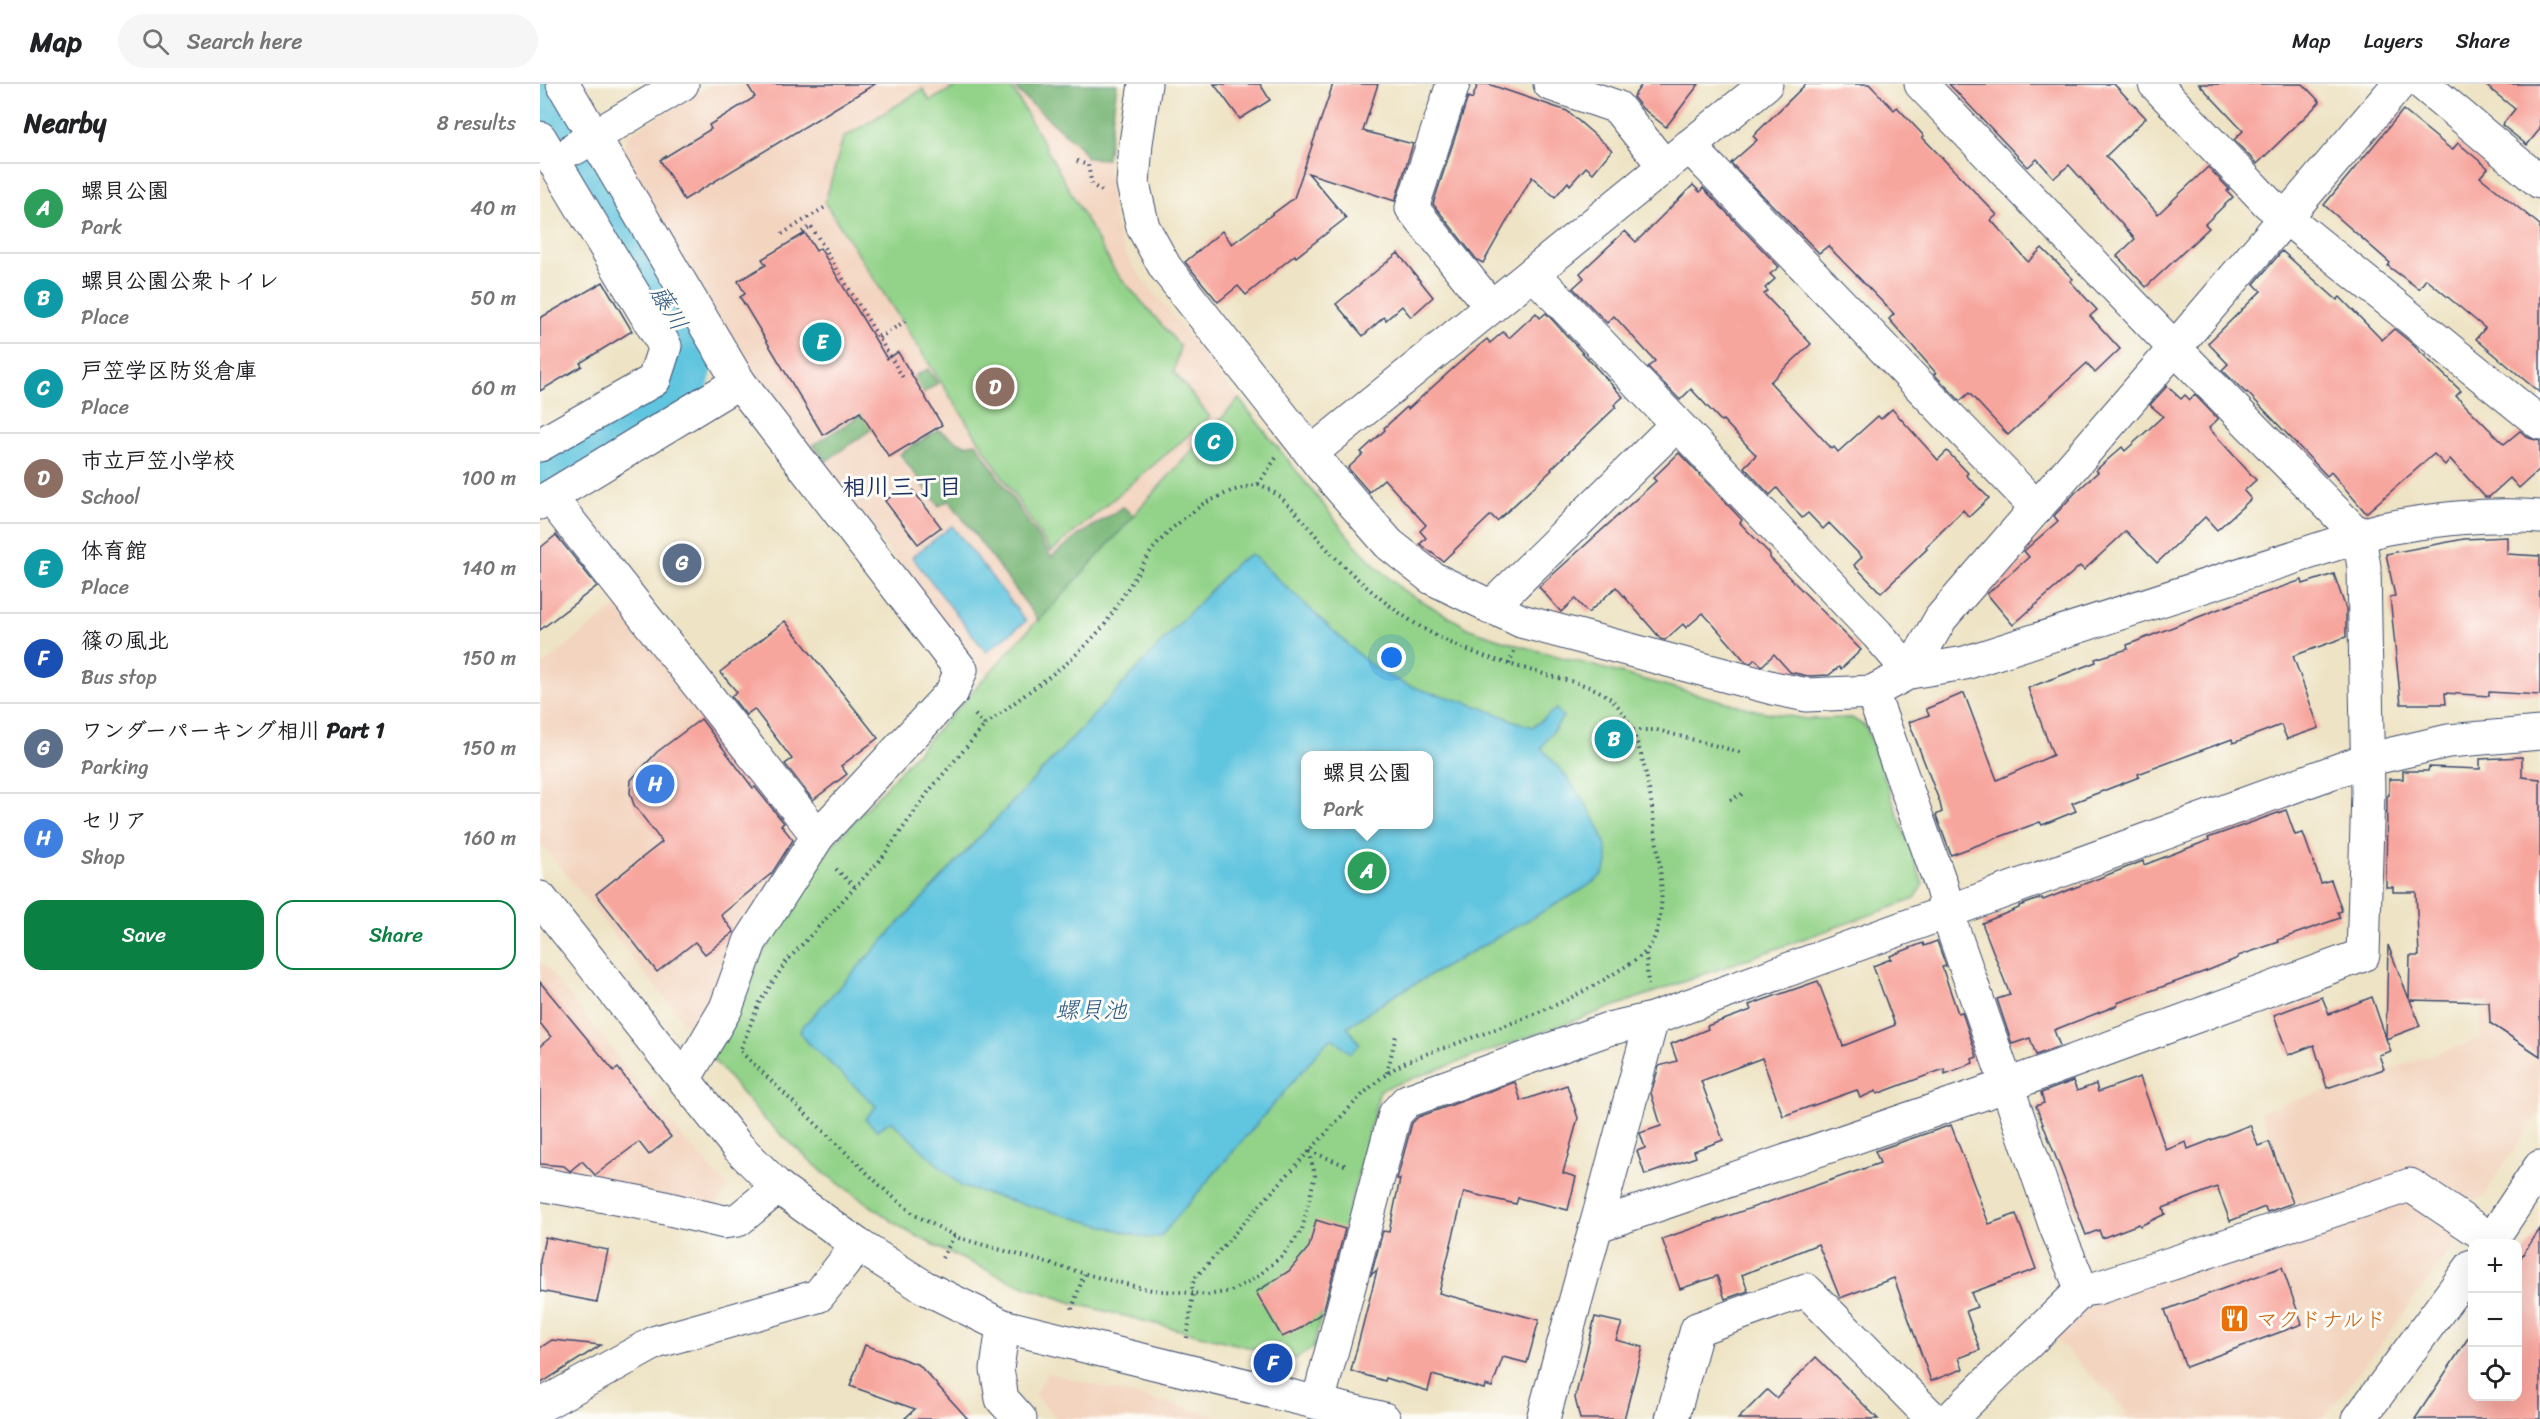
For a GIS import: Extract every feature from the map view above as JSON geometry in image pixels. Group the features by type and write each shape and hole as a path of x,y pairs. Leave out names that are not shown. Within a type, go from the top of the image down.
{"street":[{"path":"540,445 654,380 665,346 563,150 563,84"},
{"path":"563,150 682,84"},
{"path":"1145,84 1136,143 1133,184 1143,226 1165,267 1295,452 1361,514 1389,544 1432,578 1521,621 1807,695 1872,692 1910,672 1965,663 2382,529 2444,518 2499,514 2540,517"},
{"path":"1453,84 1412,208 1491,307"},
{"path":"1550,84 1617,107 1665,167"},
{"path":"1295,452 1491,307 1766,84"},
{"path":"1596,1226 2008,1085 2363,956 2368,792 2364,567 2359,536 1922,84"},
{"path":"2155,84 2268,203 2540,423"},
{"path":"1910,672 1941,618 2175,348 2399,84"},
{"path":"2423,84 2540,182"},
{"path":"1689,146 2037,508"},
{"path":"563,150 961,670 952,692 819,836 750,942 726,1008 685,1078"},
{"path":"1533,273 1877,634 1910,672"},
{"path":"740,382 545,500 819,836"},
{"path":"1490,608 1676,425"},
{"path":"1872,692 2056,1227 2082,1290"},
{"path":"1318,1402 1395,1114 1407,1101 1608,1029 1650,1006 1949,913 2366,760 2448,741 2540,733"},
{"path":"540,898 737,1146 778,1186 858,1245 924,1287 1004,1326 1384,1419"},
{"path":"1543,1419 1596,1226 1650,1006"},
{"path":"2492,1239 2540,1167"},
{"path":"540,1184 648,1204 724,1222 738,1220 778,1186"},
{"path":"1950,1419 2082,1290 2097,1288 2410,1185 2486,1239"},
{"path":"540,1406 656,1342 818,1296 858,1245"},
{"path":"2359,1419 2468,1271"},
{"path":"1672,1419 1697,1329 1806,1290 1933,1419"},
{"path":"1004,1326 997,1369 1002,1399 1020,1419"}],"path":[{"path":"1077,161 1088,165 1092,185 1096,190 1109,191"},
{"path":"782,234 828,206"},
{"path":"802,232 811,226 881,336 905,381"},
{"path":"881,336 904,321"},
{"path":"1295,452 1258,484 1231,491 1203,504 1171,529 1152,550 1104,626 1086,645 1067,663 984,725 930,791 882,858 786,962 752,1017 740,1051 887,1192 915,1215 954,1236 1084,1274 1152,1290 1207,1295 1231,1291 1257,1277 1284,1254 1302,1230 1316,1175 1309,1151"},
{"path":"1258,484 1282,498 1333,555 1380,596 1432,634 1463,649 1592,688 1611,699 1624,714 1636,737 1653,814 1661,891 1658,929 1646,953 1650,1006"},
{"path":"1633,730 1657,730 1743,753"},
{"path":"1730,800 1746,792"},
{"path":"1187,1338 1192,1286 1196,1277 1294,1166 1357,1100 1387,1074 1417,1055 1461,1042 1557,1005 1586,991 1646,953"},
{"path":"1387,1074 1396,1035"},
{"path":"1309,1151 1349,1167"},
{"path":"942,1258 954,1236"},
{"path":"1072,1309 1084,1274"}],"shaded area":[{"path":"714,84 1118,84 1111,122 1107,169 1115,225 1120,243 1130,262 1146,283 1239,399 987,678 750,371 623,155 628,135"},
{"path":"618,605 796,827 796,845 700,1023 686,1025 540,842 540,667"},
{"path":"2476,838 2540,846 2540,1110 2481,1199 2462,1203 2414,1170 2298,1210 2261,1112 2481,1039"},
{"path":"540,959 668,1121 728,1187 714,1207 540,1171"},
{"path":"2405,1200 2451,1226 2455,1242 2376,1351 2323,1419 2120,1419 2127,1412 2053,1336 2086,1302"},
{"path":"1048,1373 1228,1419 1057,1419 1034,1394"}],"green space":[{"path":"960,84 1010,84 1115,271 1180,346 1174,372 1210,417 1051,552 825,203 843,138 923,89 930,101"},
{"path":"1014,84 1117,84 1107,159 1087,158 1080,147 1018,92"},
{"path":"928,369 938,383 826,461 813,445 912,383 916,375"},
{"path":"1239,399 1353,542 1377,567 1404,591 1470,629 1517,645 1759,711 1807,719 1852,718 1866,727 1923,884 1915,899 1380,1090 1313,1348 1295,1359 1073,1303 1016,1283 905,1230 824,1173 763,1118 712,1058 759,959 828,850"},
{"path":"938,430 964,445 976,443 1051,557 1079,535 1123,507 1134,516 1039,621 949,500 939,506 900,454"}],"water":[{"path":"952,526 1026,621 986,652 912,557"},
{"name":"螺貝池","path":"1251,554 1368,663 1383,673 1411,686 1469,703 1533,727 1556,709 1563,717 1541,748 1585,803 1603,838 1607,854 1606,867 1602,874 1583,889 1395,995 1347,1027 1360,1044 1350,1053 1332,1038 1326,1043 1160,1237 1147,1238 962,1187 891,1121 877,1130 865,1119 876,1106 803,1038 800,1031 1237,562"}],"building":[{"path":"747,84 875,84 684,200 660,160 711,129 709,125 755,97"},
{"path":"1214,84 1260,84 1270,100 1240,119"},
{"path":"1333,84 1378,84 1363,131 1413,144 1395,201 1308,173 1346,218 1246,295 1238,286 1218,302 1185,262 1222,231 1232,244 1294,198"},
{"path":"1478,84 1488,84 1567,111 1612,150 1593,173 1586,167 1570,185 1568,182 1555,197 1532,177 1483,263 1477,260 1433,204 1468,97 1472,99"},
{"path":"1642,84 1699,84 1666,127 1642,108 1633,97"},
{"path":"1806,84 1869,84 1894,110 1897,107 1924,136 1922,137 1997,215 1991,220 2028,262 2042,248 2073,279 2070,281 2097,310 2090,316 2120,349 2095,373 2087,363 2008,435 1969,393 1960,401 1934,374 1936,373 1889,319 1894,314 1828,246 1819,253 1731,163 1757,140 1753,136"},
{"path":"1949,84 2114,84 2146,118 2106,156 2158,214 2208,167 2229,189 2227,191 2233,197 2205,224 2209,228 2146,287 2117,256 2135,239 2069,165 2054,178 2037,159 2028,167"},
{"path":"2199,84 2303,84 2320,102 2257,164 2234,140 2243,131"},
{"path":"2484,84 2540,84 2540,129 2527,145 2502,125 2515,109"},
{"path":"2403,110 2452,150 2458,143 2488,168 2480,177 2540,225 2540,393 2476,339 2485,328 2426,279 2419,289 2388,266 2390,263 2324,205"},
{"path":"1693,185 1700,192 1703,188 1779,267 1770,274 1775,279 1765,288 1768,291 1764,294 1811,344 1770,382 1832,449 1834,447 1838,452 1878,416 1881,419 1892,409 1938,460 1947,451 1968,473 1966,475 1989,498 1969,517 1963,510 1881,593 1854,565 1862,557 1829,523 1823,529 1808,513 1802,518 1777,488 1770,495 1744,467 1756,455 1723,420 1721,421 1691,389 1680,400 1648,367 1655,361 1614,316 1607,323 1573,288 1584,278 1580,273 1625,231 1636,242"},
{"path":"805,233 816,251 820,248 887,359 898,352 942,425 889,457 860,412 823,435 740,297 745,294 738,281 766,265 762,259"},
{"path":"2282,251 2337,300 2340,297 2382,340 2394,329 2409,341 2461,391 2456,396 2504,444 2520,431 2529,438 2540,441 2540,469 2519,488 2510,478 2489,497 2485,497 2450,459 2445,465 2434,454 2366,513 2331,472 2327,476 2247,392 2222,370 2228,364 2208,343 2261,291 2254,284"},
{"path":"1398,253 1433,297 1411,317 1402,306 1386,320 1384,317 1363,336 1336,304"},
{"path":"603,282 632,331 580,363 582,366 540,391 540,318"},
{"path":"1536,313 1540,318 1546,313 1623,397 1614,405 1616,407 1552,470 1497,521 1491,515 1443,561 1420,544 1426,538 1420,531 1426,525 1384,479 1369,492 1348,468 1363,454 1361,452 1385,430 1384,428 1487,339 1490,343 1503,332 1509,338"},
{"path":"2167,386 2181,399 2185,395 2190,400 2195,395 2218,419 2209,428 2256,480 2244,491 2251,499 2217,530 2205,517 2157,563 2126,531 2084,570 2080,566 2013,625 1987,594 2029,557 2024,551 2058,521 2054,516 2098,472 2096,470 2122,447 2125,451 2163,416 2150,405"},
{"path":"1679,453 1742,520 1740,523 1770,554 1770,558 1861,650 1841,669 1839,667 1829,675 1808,676 1790,672 1774,654 1762,666 1755,659 1751,663 1746,662 1703,613 1686,628 1683,624 1665,640 1661,639 1616,587 1588,613 1575,599 1561,612 1539,587 1656,481 1653,478"},
{"path":"908,484 941,527 918,544 885,501"},
{"path":"556,535 597,586 540,630 540,548"},
{"path":"2507,537 2507,554 2540,556 2540,695 2489,692 2489,696 2445,693 2446,704 2401,704 2390,597 2395,596 2386,554 2464,539"},
{"path":"2334,574 2346,609 2346,637 2293,656 2319,728 2287,739 2281,725 2233,743 2232,739 2138,774 2139,777 2072,803 2076,811 2042,825 2040,822 1951,855 1936,815 1942,812 1940,803 1909,722 1929,715 1926,709 1964,693 1997,780 2053,755 2028,688 2096,662 2095,659 2128,649 2127,645 2224,607 2302,580 2303,584"},
{"path":"785,621 878,738 841,766 847,774 813,800 785,764 792,759 754,709 746,715 731,696 737,692 720,672"},
{"path":"701,719 753,788 755,787 784,823 781,825 793,840 772,873 721,915 734,932 705,954 695,942 657,972 596,894 662,842 634,805 630,793 631,780 657,752"},
{"path":"2522,757 2522,777 2540,779 2540,1056 2490,1023 2489,1002 2410,1000 2420,1026 2386,1039 2391,1051 2379,1055 2384,1069 2327,1088 2314,1045 2288,1055 2274,1015 2322,997 2329,1014 2372,997 2386,1038 2388,945 2409,999 2410,956 2419,956 2416,892 2393,892 2393,887 2386,887 2389,779 2403,779 2403,771 2428,771 2429,767 2480,769 2480,759"},
{"path":"2286,810 2295,835 2303,833 2321,883 2331,880 2342,911 2338,912 2340,918 2278,940 2279,942 2238,956 2238,958 2209,970 2117,1003 2118,1005 2054,1030 2060,1046 2036,1055 2030,1038 2012,1044 1997,999 2010,995 1982,923 2019,908 2019,906 2042,898 2043,900 2143,861 2144,865 2209,840 2208,838"},
{"path":"1937,941 1946,966 1942,967 1958,1013 1962,1012 1977,1057 1972,1059 1973,1063 1945,1074 1944,1069 1860,1098 1857,1090 1783,1116 1762,1058 1701,1081 1723,1140 1694,1151 1696,1157 1645,1175 1637,1151 1645,1148 1640,1133 1661,1126 1651,1093 1659,1066 1677,1061 1671,1044 1708,1029 1707,1026 1751,1010 1749,1005 1818,981 1843,1046 1895,1025 1873,966 1891,959 1890,956 1923,943 1924,946"},
{"path":"540,982 614,1071 618,1068 671,1137 649,1155 639,1142 595,1175 582,1161 570,1171 564,1166 540,1164 540,1046 551,1037 540,1023"},
{"path":"2140,1077 2166,1150 2186,1142 2188,1149 2250,1125 2258,1146 2269,1142 2293,1203 2267,1212 2265,1207 2230,1221 2217,1187 2163,1208 2165,1214 2140,1226 2139,1224 2102,1238 2099,1230 2086,1235 2036,1106 2044,1103 2041,1093 2073,1081 2077,1091 2096,1084 2098,1092"},
{"path":"1515,1082 1521,1101 1567,1085 1578,1118 1563,1173 1576,1177 1568,1210 1518,1198 1516,1204 1464,1192 1439,1293 1539,1320 1527,1363 1503,1357 1492,1387 1485,1385 1484,1389 1432,1375 1428,1391 1386,1378 1385,1381 1351,1371 1377,1270 1371,1275 1383,1231 1389,1232 1400,1179 1397,1179 1412,1123 1418,1117"},
{"path":"1951,1125 1989,1224 2016,1214 2036,1269 1971,1293 1977,1307 1966,1311 1980,1350 1959,1358 1963,1369 1931,1381 1894,1278 1840,1298 1818,1244 1742,1275 1748,1291 1725,1299 1717,1276 1680,1289 1662,1239 1880,1163 1875,1151"},
{"path":"1316,1220 1345,1229 1323,1312 1299,1329 1282,1337 1256,1292 1289,1271 1309,1247"},
{"path":"2540,1229 2540,1419 2415,1419 2468,1338 2468,1401 2522,1401 2522,1256"},
{"path":"545,1237 608,1250 597,1302 540,1291 540,1261"},
{"path":"2282,1267 2302,1324 2186,1367 2165,1310"},
{"path":"1595,1317 1622,1323 1616,1340 1643,1347 1624,1419 1580,1419 1575,1398"},
{"path":"552,1340 601,1345 540,1384 540,1348"},
{"path":"865,1345 919,1365 968,1419 904,1419 915,1409 850,1386"},
{"path":"1816,1357 1878,1419 1738,1419 1767,1390 1776,1398"}],"waterway":[{"name":"藤川","path":"540,90 690,342 677,395 540,475"}],"place":[{"name":"体育館","path":"822,342"},
{"name":"市立戸笠小学校","path":"995,387"},
{"name":"戸笠学区防災倉庫","path":"1214,442"},
{"name":"ワンダーパーキング相川 Part 1","path":"682,563"},
{"name":"螺貝公園公衆トイレ","path":"1614,739"},
{"name":"セリア","path":"655,784"},
{"name":"螺貝公園","path":"1367,871"},
{"name":"マクドナルド","path":"2235,1319"},
{"name":"篠の風北","path":"1273,1363"}],"district":[{"name":"相川三丁目","path":"902,487"}]}
